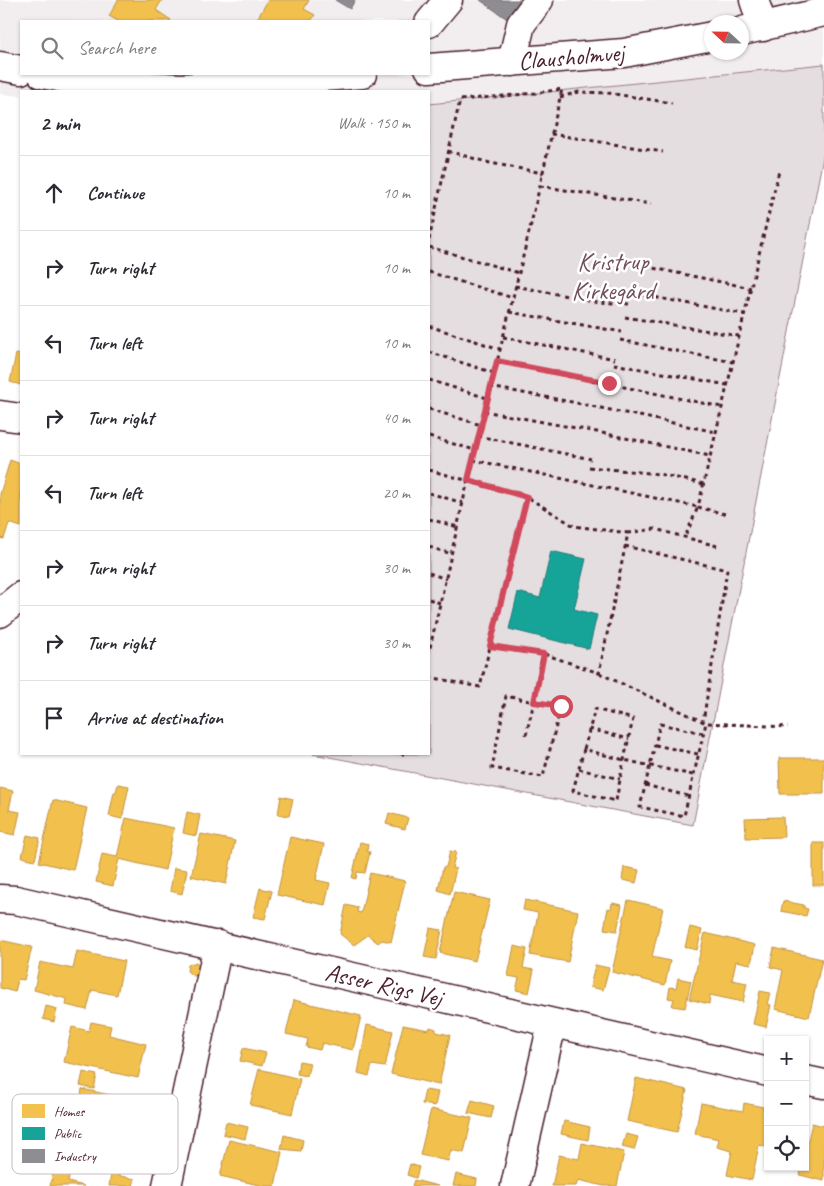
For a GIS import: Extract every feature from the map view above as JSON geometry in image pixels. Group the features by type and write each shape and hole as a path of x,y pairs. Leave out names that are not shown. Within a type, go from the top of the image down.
{"street":[{"path":"430,22 448,0"},
{"path":"512,62 521,24 539,0"},
{"path":"754,0 752,29 824,12"},
{"name":"Clausholmvej","path":"430,68 624,53 704,38"},
{"path":"0,66 20,70"},
{"path":"47,75 84,82 180,90 351,75"},
{"path":"0,415 20,418"},
{"path":"0,614 20,597"},
{"name":"Asser Rigs Vej","path":"0,899 16,900 218,945 552,1024 764,1071"},
{"path":"178,1134 218,945"},
{"path":"515,1186 552,1024"},
{"path":"809,1081 824,1084"}],"path":[{"path":"430,235 460,100 527,94 562,88 513,298 478,436 430,647"},
{"path":"560,97 579,92 608,93 672,103"},
{"path":"552,134 662,152"},
{"path":"448,151 490,163 542,174"},
{"path":"685,537 698,507 704,484 779,170"},
{"path":"540,186 651,204"},
{"path":"430,246 519,273"},
{"path":"638,264 751,288"},
{"path":"430,272 513,298"},
{"path":"515,286 598,302 629,304"},
{"path":"632,292 744,314"},
{"path":"509,312 622,332"},
{"path":"626,317 739,336"},
{"path":"430,326 500,349"},
{"path":"503,337 615,359"},
{"path":"620,340 733,362"},
{"path":"430,352 494,373"},
{"path":"497,361 722,407"},
{"path":"614,364 727,385"},
{"path":"430,380 487,398"},
{"path":"490,387 716,432"},
{"path":"430,409 481,425"},
{"path":"484,411 710,456"},
{"path":"478,436 591,459"},
{"path":"430,437 475,450"},
{"path":"473,460 725,514"},
{"path":"589,467 659,474 704,484"},
{"path":"430,470 527,497 574,526 628,533 655,529 717,546"},
{"path":"430,494 463,503"},
{"path":"430,677 480,687 527,497"},
{"path":"430,519 458,527"},
{"path":"599,673 628,533"},
{"path":"625,546 727,570 705,722 703,733 688,796 684,816 640,807 660,724 703,733"},
{"path":"430,547 452,554"},
{"path":"430,573 446,579"},
{"path":"430,599 440,603"},
{"path":"430,627 434,628"},
{"path":"490,646 544,654 599,673 705,722 788,727"},
{"path":"526,736 544,654"},
{"path":"506,696 534,702 561,706 543,777 492,768 506,696"},
{"path":"595,709 633,718 616,801 573,791 589,729 595,709"},
{"path":"589,729 629,739"},
{"path":"655,745 698,754"},
{"path":"584,749 693,775"},
{"path":"579,769 620,779"},
{"path":"645,785 688,796"}],"shaded area":[{"path":"0,0 824,0 824,64 430,104 430,90 20,90 20,96 0,94"}],"green space":[{"name":"Kristrup Kirkegård","path":"824,64 824,152 693,825 318,755 430,755 430,104"}],"building: Homes":[{"path":"118,0 162,0 156,10 171,20 116,20 109,16"},
{"path":"268,0 309,0 304,9 315,15 312,20 257,20"},
{"path":"16,354 20,355 20,385 10,382"},
{"path":"10,460 20,464 20,527 9,523 4,539 0,538 0,494"},
{"path":"779,758 824,758 824,794 780,794"},
{"path":"118,784 129,786 122,819 109,816 114,792 116,792"},
{"path":"0,788 13,791 9,810 20,812 15,835 0,832"},
{"path":"281,796 293,799 289,816 278,814"},
{"path":"53,800 87,808 73,870 39,862"},
{"path":"187,812 200,815 196,836 183,833"},
{"path":"389,813 408,818 405,829 386,824"},
{"path":"783,817 784,837 746,838 745,818"},
{"path":"126,818 174,828 165,870 119,859 113,886 96,882 102,854 117,857"},
{"path":"201,834 235,841 226,884 191,876"},
{"path":"27,835 40,838 35,860 22,857"},
{"path":"290,837 324,844 316,880 330,883 325,905 277,895"},
{"path":"360,842 368,844 367,851 370,852 365,873 357,872 356,879 352,878"},
{"path":"813,843 824,843 824,885 813,885"},
{"path":"450,851 456,852 452,868 456,869 450,894 438,890 443,867 446,867"},
{"path":"624,867 639,870 636,883 622,880"},
{"path":"174,868 187,870 182,894 170,891"},
{"path":"370,873 405,881 391,942 382,940 378,943 368,935 354,945 340,934 346,905 358,908 357,912 361,913"},
{"path":"260,888 272,891 265,919 253,917"},
{"path":"454,892 490,900 475,961 440,953"},
{"path":"525,900 578,911 568,962 530,955 538,913 523,910"},
{"path":"628,900 663,908 652,957 670,961 665,985 612,972"},
{"path":"783,901 804,905 804,908 808,909 806,916 781,911"},
{"path":"612,903 622,905 617,931 604,929 608,908 611,909"},
{"path":"690,927 702,930 697,950 685,947"},
{"path":"430,928 442,930 436,959 424,957"},
{"path":"705,933 755,945 751,964 736,961 732,980 747,983 743,1002 710,995 709,1004 689,999"},
{"path":"0,940 32,947 24,980 18,979 15,992 0,988"},
{"path":"514,946 527,949 523,968 534,970 529,993 516,990 519,978 508,976"},
{"path":"774,948 822,959 809,1017 775,1009 783,970 770,967"},
{"path":"77,951 124,961 117,995 92,990 87,1010 66,1005 67,999 34,990 40,962 73,969"},
{"path":"196,962 202,967 199,975 193,976 187,971 188,965"},
{"path":"595,965 609,968 603,990 590,987"},
{"path":"678,978 691,981 685,1008 672,1006 674,999 668,998 670,987 676,988"},
{"path":"760,991 770,993 767,1004 771,1005 766,1027 753,1024"},
{"path":"294,1000 361,1016 353,1050 322,1043 320,1050 306,1047 308,1039 286,1034"},
{"path":"46,1006 57,1009 54,1022 43,1019"},
{"path":"91,1022 111,1026 109,1035 146,1044 138,1078 64,1062 72,1027 89,1031"},
{"path":"367,1025 393,1031 385,1067 372,1065 369,1076 358,1073"},
{"path":"403,1025 429,1030 430,1027 436,1029 436,1032 450,1035 439,1085 391,1074"},
{"path":"243,1048 266,1053 262,1066 240,1061"},
{"path":"299,1061 310,1063 307,1076 297,1074"},
{"path":"259,1069 300,1079 292,1114 250,1105"},
{"path":"83,1072 97,1075 94,1089 80,1086"},
{"path":"636,1078 687,1090 677,1132 627,1121"},
{"path":"82,1089 105,1094 81,1094"},
{"path":"425,1090 438,1092 435,1106 422,1104"},
{"path":"472,1100 494,1106 491,1118 468,1113"},
{"path":"701,1103 743,1111 744,1103 764,1107 764,1146 759,1145 752,1180 727,1175 732,1151 717,1147 719,1139 695,1134"},
{"path":"431,1109 472,1118 464,1153 451,1150 448,1161 420,1155"},
{"path":"564,1121 590,1127 588,1140 561,1134"},
{"path":"226,1122 248,1127 245,1139 223,1134"},
{"path":"812,1123 824,1126 824,1181 800,1175 801,1171 809,1171 809,1136"},
{"path":"626,1134 638,1137 634,1150 622,1147"},
{"path":"284,1135 303,1140 301,1151 281,1149"},
{"path":"229,1140 282,1152 275,1186 263,1186 220,1176"},
{"path":"582,1143 624,1152 617,1186 604,1186 578,1180 576,1186 552,1186 559,1155 579,1159"},
{"path":"410,1164 419,1167 416,1178 407,1175"},
{"path":"53,1174 70,1174 68,1182 84,1186 50,1186"},
{"path":"111,1174 135,1179 133,1186 109,1186"},
{"path":"456,1174 477,1179 476,1186 453,1186"},
{"path":"414,1180 438,1186 412,1186"}],"building: Public":[{"path":"551,551 586,559 574,609 597,615 589,649 509,629 518,592 540,598"}],"building: Industry":[{"path":"335,0 355,0 350,9"},
{"path":"480,0 525,0 510,21"}],"route":[{"path":"561,706 534,702 544,654 490,646 527,497 468,480 497,361 609,383"}]}
